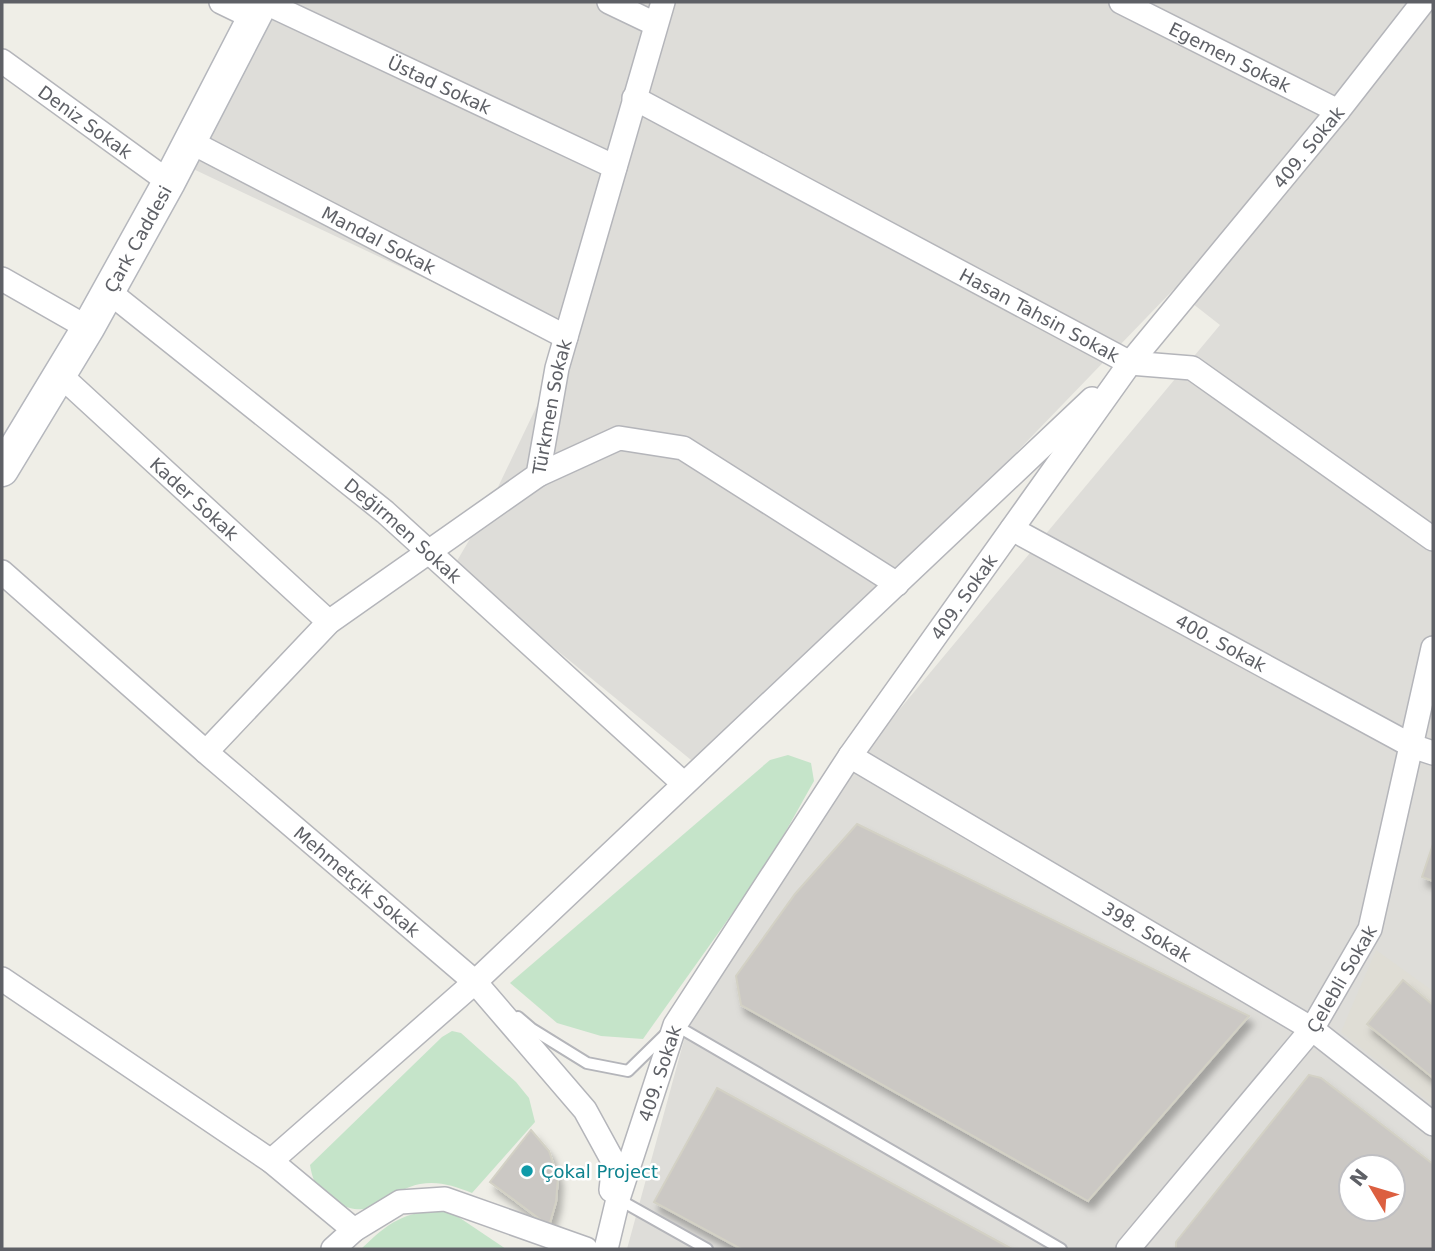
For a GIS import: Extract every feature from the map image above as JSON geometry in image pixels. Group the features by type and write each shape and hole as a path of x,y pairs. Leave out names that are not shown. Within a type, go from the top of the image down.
{"main road":[{"name":"Çark Caddesi","path":"2,470 88,328 169,182 260,7"}],"street":[{"name":"Üstad Sokak","path":"221,2 260,7 615,167"},
{"path":"609,2 655,24"},
{"name":"Türkmen Sokak","path":"206,752 329,621 538,475 557,368 663,2"},
{"name":"Egemen Sokak","path":"1121,2 1338,111"},
{"name":"409. Sokak","path":"605,1249 618,1199 675,1025 850,756 1130,363 1338,111 1423,2"},
{"name":"Deniz Sokak","path":"2,61 169,182"},
{"name":"Hasan Tahsin Sokak","path":"634,98 1130,363 1192,368 1433,539"},
{"name":"Mandal Sokak","path":"189,141 566,337"},
{"path":"2,279 88,328"},
{"name":"Değirmen Sokak","path":"108,291 385,512 684,784"},
{"path":"271,1161 475,982 1130,363"},
{"name":"Kader Sokak","path":"59,374 329,621"},
{"path":"538,475 619,438 683,448 897,584"},
{"name":"400. Sokak","path":"1012,528 1423,750"},
{"name":"Mehmetçik Sokak","path":"2,572 206,752 475,982 585,1110 614,1163 605,1249"},
{"name":"Çelebli Sokak","path":"1128,1249 1312,1029 1370,929 1423,750 1433,648"},
{"name":"398. Sokak","path":"850,756 1312,1029 1433,1124"},
{"path":"2,979 271,1161 354,1230"},
{"path":"332,1249 354,1230 400,1202 445,1199 586,1249"}],"lane":[{"path":"475,982 532,1029 587,1063 628,1071 675,1025 1061,1249"},
{"path":"618,1199 707,1249"}],"shaded area":[{"path":"276,2 1433,2 1433,1249 627,1249 702,974 854,764 1220,325 1174,289 707,773 454,566 488,508 566,345 189,167"},
{"path":"1376,950 1433,991 1433,1105 1341,1032"}],"green space":[{"path":"788,755 811,763 814,781 768,863 643,1039 601,1036 557,1023 510,983 770,760"},
{"path":"452,1031 461,1033 516,1082 529,1098 535,1122 472,1193 452,1186 420,1184 398,1192 371,1208 361,1209 349,1208 321,1192 315,1183 310,1165 442,1037"},
{"path":"443,1210 454,1214 506,1249 361,1249 398,1220 417,1213"}],"building":[{"path":"857,824 1249,1016 1088,1201 741,1005 736,976 795,894"},
{"path":"1433,844 1433,881 1422,877"},
{"path":"1403,980 1433,1005 1433,1078 1367,1024"},
{"path":"1309,1075 1321,1078 1433,1164 1433,1249 1176,1249 1176,1242"},
{"path":"717,1088 1012,1249 741,1249 654,1202"},
{"name":"Çokal Project","path":"531,1130 549,1151 558,1178 556,1202 549,1226 490,1182"}],"place":[{"name":"Çokal Project","path":"527,1171"}]}
